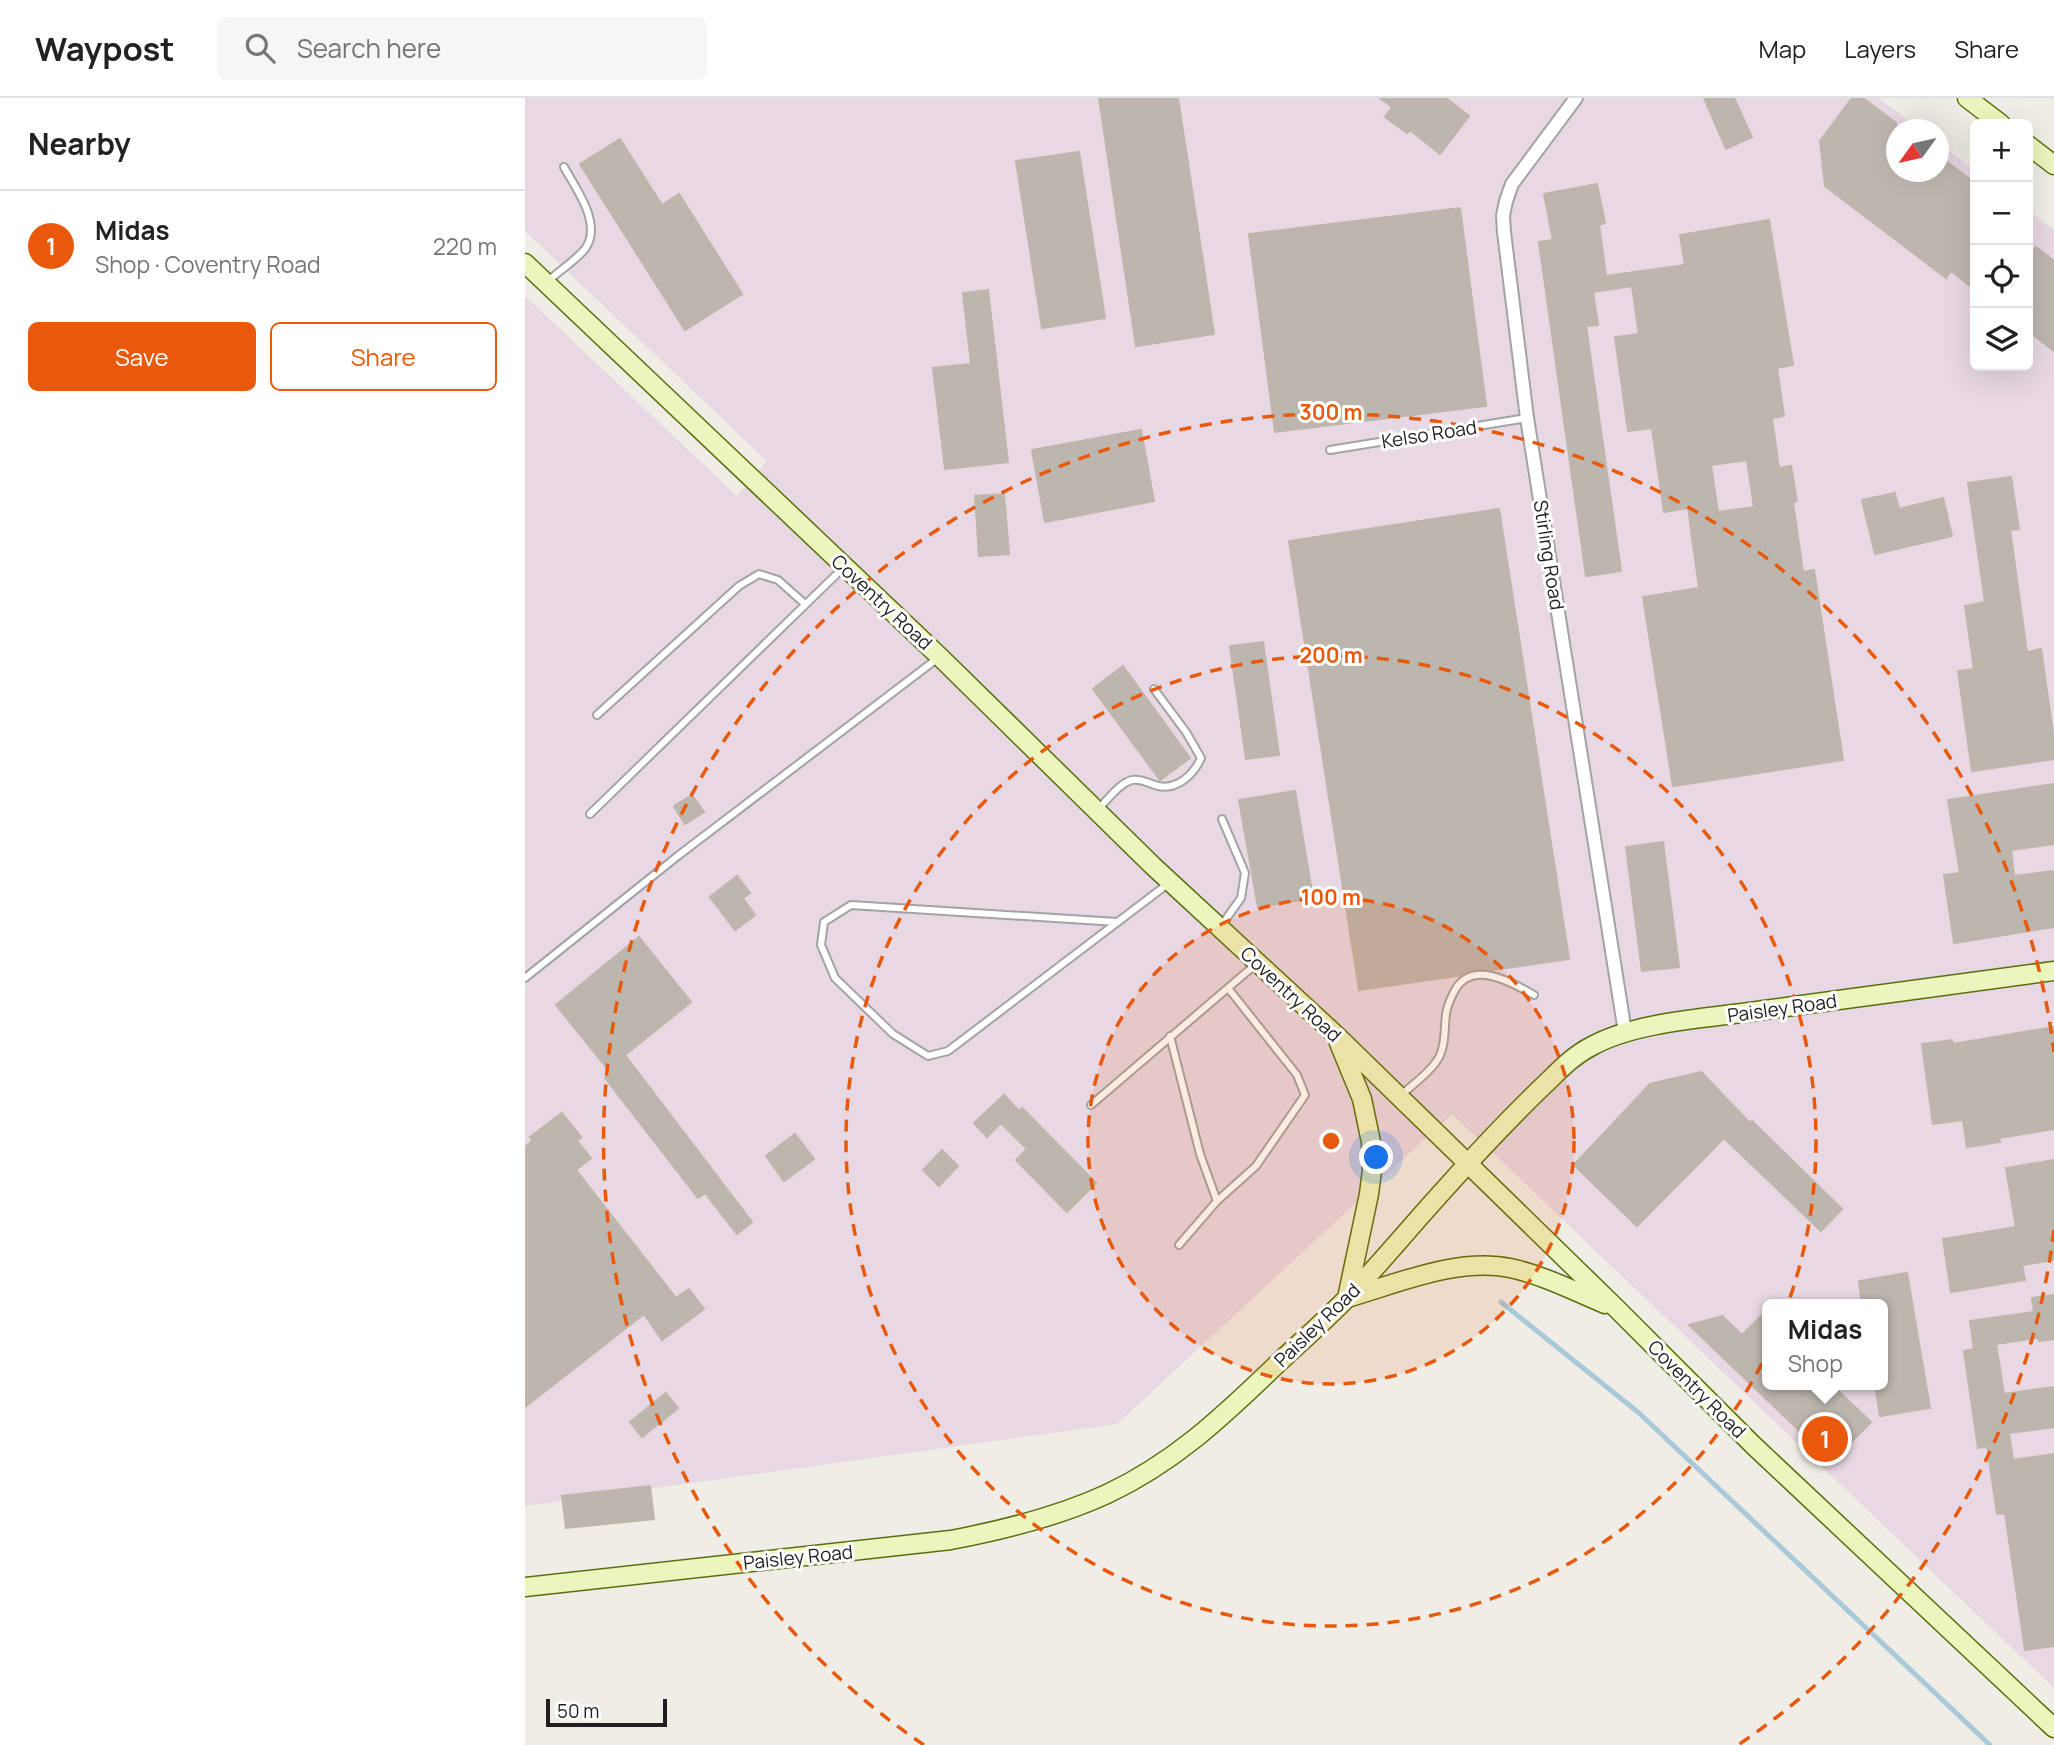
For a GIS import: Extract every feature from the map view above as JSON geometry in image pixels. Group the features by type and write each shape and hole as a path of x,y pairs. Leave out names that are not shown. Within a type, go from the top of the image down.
{"main road":[{"path":"1967,98 1994,119"},
{"path":"2033,149 2054,165"},
{"name":"Coventry Road","path":"525,264 940,657 1170,881 1337,1037 1753,1445 2054,1728"},
{"name":"Paisley Road","path":"525,1587 951,1540 997,1531 1064,1512 1107,1494 1140,1476 1170,1459 1198,1438 1347,1298 1467,1164 1572,1058 1605,1039 1625,1032 1680,1022 2054,971"},
{"path":"1337,1037 1362,1099 1371,1142 1369,1194 1347,1298 1447,1269 1507,1267 1535,1275 1617,1309"}],"street":[{"name":"Stirling Road","path":"1576,98 1512,184 1503,216 1527,418 1625,1032"}],"lane":[{"path":"546,283 584,249 591,237 589,213 564,167"},
{"name":"Kelso Road","path":"1330,450 1527,418"},
{"path":"590,814 844,567"},
{"path":"597,715 739,586 759,574 778,580 805,604"},
{"path":"525,978 680,855 940,657"},
{"path":"1097,811 1125,783 1133,780 1169,788 1196,769 1201,758 1154,689"},
{"path":"1220,928 1241,898 1245,873 1221,819"},
{"path":"1117,922 851,905 824,922 821,945 835,978 893,1034 928,1056 948,1051 1117,922 1170,881"},
{"path":"1091,1105 1258,963"},
{"path":"1399,1097 1437,1061 1445,1040 1446,1010 1461,982 1476,975 1488,974 1509,981 1534,995"},
{"path":"1179,1245 1217,1201 1256,1166 1305,1095 1297,1075 1228,988"},
{"path":"1170,1036 1200,1154 1217,1201"}],"shaded area":[{"path":"525,98 1878,98 1906,119 1886,119 1886,182 1949,182 1949,151 1970,167 1970,371 2033,371 2033,214 2054,230 2054,1688 1452,1114 1117,1424 525,1506 525,296 737,496 767,461 525,231"}],"building":[{"path":"1099,98 1178,98 1214,334 1136,346"},
{"path":"1380,98 1446,98 1469,116 1440,154 1410,130 1407,133 1385,117 1392,107"},
{"path":"1704,98 1734,98 1752,137 1726,149"},
{"path":"1852,98 1863,98 1891,119 1886,119 1886,182 1949,182 1949,163 1970,179 1970,286 1951,271 1946,278 1825,186 1820,141"},
{"path":"620,139 662,205 679,194 742,294 685,330 580,164"},
{"path":"1079,152 1105,318 1042,328 1016,161"},
{"path":"1597,184 1605,223 1599,225 1606,276 1685,265 1680,235 1769,220 1793,365 1777,368 1784,416 1772,418 1779,468 1791,466 1803,572 1814,570 1843,760 1673,786 1643,597 1699,588 1688,508 1664,512 1652,428 1628,431 1615,337 1639,334 1632,286 1593,292 1598,325 1586,326 1621,571 1586,576 1539,242 1553,240 1544,194","holes":["1747,460 1754,507 1718,512 1711,465"]},
{"path":"1460,208 1486,406 1275,432 1249,234"},
{"path":"2036,247 2054,261 2054,351 2033,335 2033,251"},
{"path":"988,290 1008,462 945,469 933,368 971,364 963,293"},
{"path":"1141,430 1154,501 1045,522 1032,450"},
{"path":"2011,477 2019,529 2010,530 2027,652 2041,649 2054,740 2054,759 1972,771 1958,671 1974,669 1965,606 1985,602 1968,483"},
{"path":"1895,493 1899,509 1943,498 1952,536 1875,554 1862,500"},
{"path":"1004,494 1009,554 979,556 975,496"},
{"path":"1499,509 1569,959 1492,970 1478,969 1463,975 1359,990 1289,541"},
{"path":"1263,642 1279,755 1246,759 1230,646"},
{"path":"1123,666 1190,758 1160,780 1093,689"},
{"path":"2054,784 2054,844 2011,850 2014,876 2054,871 2054,927 1954,943 1944,875 1960,873 1948,800"},
{"path":"1295,791 1313,898 1258,907 1239,800"},
{"path":"692,795 704,812 685,824 674,806"},
{"path":"1663,842 1679,967 1642,971 1626,847"},
{"path":"737,876 750,893 743,898 755,915 735,930 710,897"},
{"path":"639,937 691,1002 625,1055 752,1222 737,1234 705,1193 698,1198 605,1078 611,1073 556,1005"},
{"path":"2054,1027 2054,1129 1999,1138 2000,1142 1967,1147 1963,1120 1933,1124 1922,1044 1952,1040 1953,1044"},
{"path":"1701,1072 1750,1123 1752,1121 1842,1209 1821,1231 1724,1138 1637,1226 1574,1165 1650,1084"},
{"path":"1004,1095 1019,1111 1022,1108 1096,1183 1067,1212 1016,1160 1027,1149 1001,1123 987,1137 974,1123"},
{"path":"562,1113 581,1137 577,1141 591,1158 576,1170 676,1298 689,1289 704,1309 662,1340 644,1314 525,1407 525,1147 533,1140 530,1137"},
{"path":"795,1134 814,1159 784,1181 766,1156"},
{"path":"942,1150 958,1166 939,1186 923,1170"},
{"path":"2054,1160 2054,1260 2022,1265 2025,1280 1951,1292 1943,1239 2016,1227 2006,1168"},
{"path":"1907,1273 1930,1408 1880,1416 1876,1390 1888,1390 1888,1299 1861,1299 1859,1281"},
{"path":"2054,1295 2054,1339 2039,1341 2038,1338 1996,1344 2004,1394 2054,1387 2054,1427 2009,1433 2013,1460 2054,1454 2054,1646 2025,1650 2005,1513 1997,1514 1987,1446 1978,1448 1964,1351 1974,1349 1970,1321 2034,1312 2032,1298"},
{"path":"1722,1316 1742,1335 1761,1316 1762,1390 1837,1390 1871,1422 1832,1462 1689,1325"},
{"path":"666,1393 678,1408 642,1437 630,1422"},
{"path":"650,1486 654,1519 566,1528 562,1496"}],"waterway":[{"path":"1501,1302 1639,1413 1990,1745"}],"place":[{"name":"Midas","path":"1825,1439"}]}
